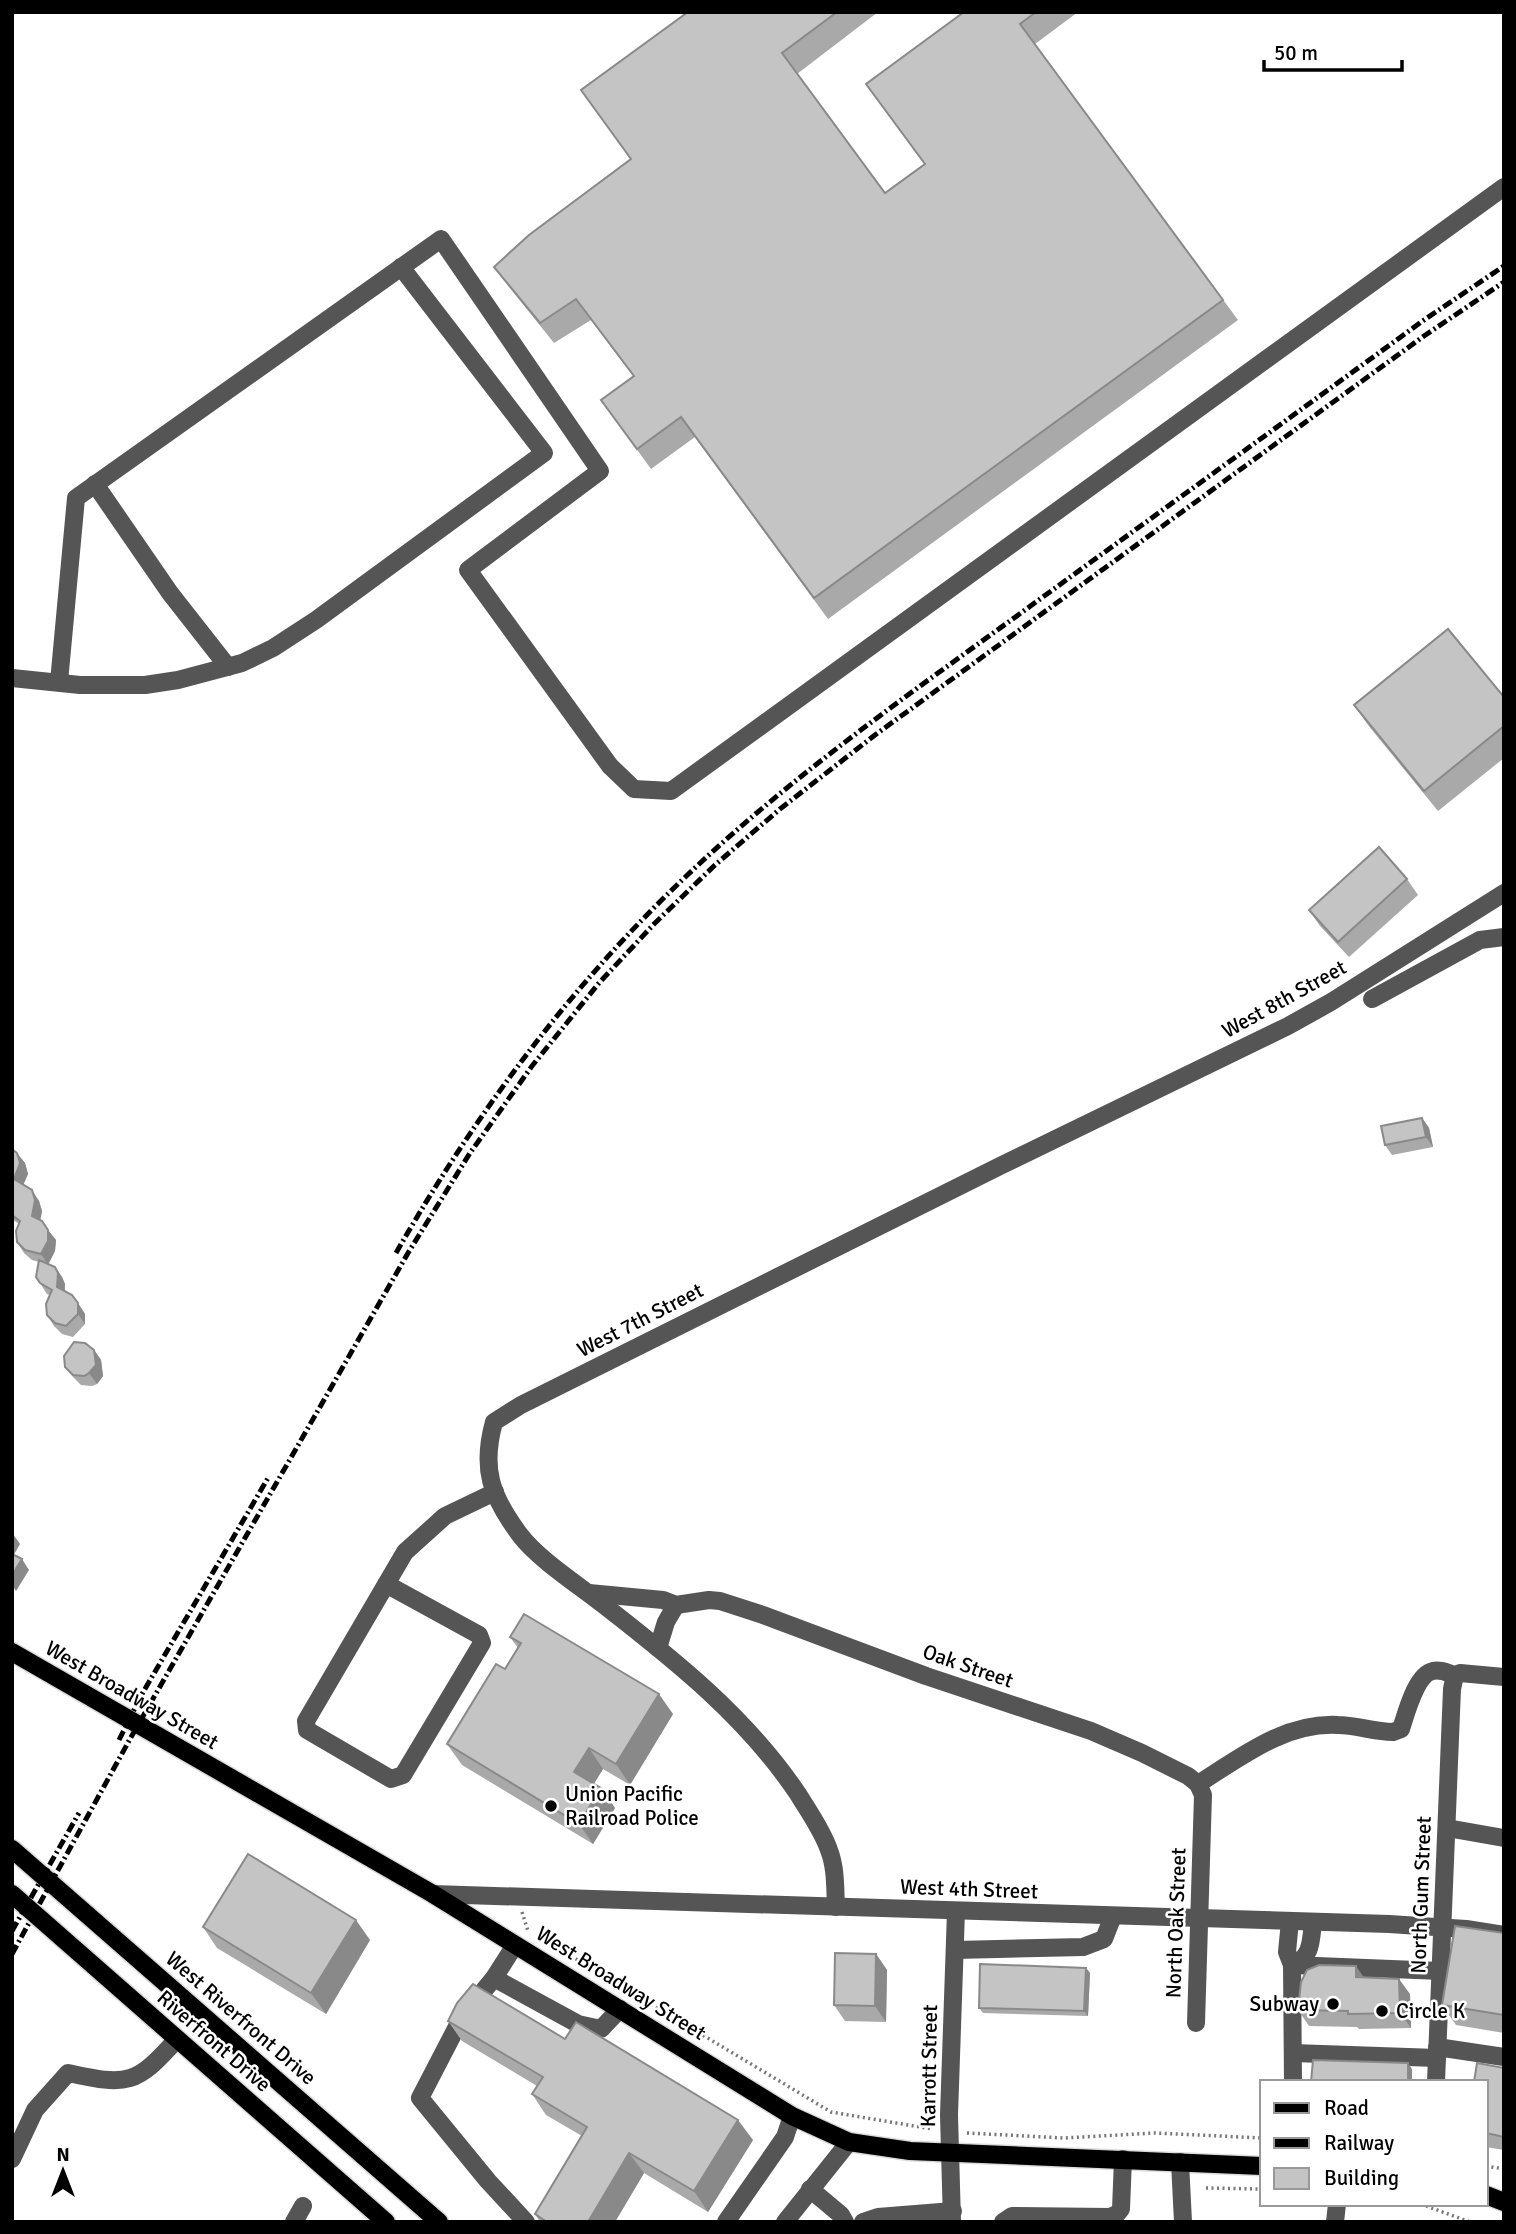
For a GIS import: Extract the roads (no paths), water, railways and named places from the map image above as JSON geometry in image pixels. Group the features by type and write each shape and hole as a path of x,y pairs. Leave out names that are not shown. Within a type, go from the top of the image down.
{"main road":[{"name":"West Broadway Street","path":"12,1652 433,1894 792,2116 849,2142 910,2151 1260,2166"},
{"name":"West Riverfront Drive","path":"12,1849 439,2222"},
{"name":"Riverfront Drive","path":"12,1894 386,2222"}],"street":[{"path":"60,682 76,498 441,239 600,471 468,570 610,766 634,789 671,791 1504,187"},
{"path":"12,678 145,685 178,680 242,663 273,648 316,620 544,453 401,267"},
{"path":"95,484 170,593 228,667"},
{"name":"West 8th Street","path":"1077,1129 1288,1026 1331,1002 1504,892"},
{"path":"1372,999 1480,940 1504,937"},
{"name":"West 7th Street","path":"658,1647 520,1536 495,1492 486,1467 494,1422 545,1393 1077,1129"},
{"path":"386,1584 479,1635 482,1643 403,1775 391,1779 307,1730 306,1721 386,1584 405,1552 445,1516 495,1492"},
{"name":"Oak Street","path":"589,1593 663,1600 676,1605 720,1601 926,1676 1091,1731 1142,1753 1198,1784"},
{"path":"676,1605 666,1622 658,1647 734,1714 786,1777 830,1850 836,1907"},
{"path":"1198,1784 1260,1745 1289,1732 1313,1726 1338,1725 1393,1732 1401,1728 1424,1674 1440,1670 1455,1675 1460,1673 1504,1677"},
{"name":"North Gum Street","path":"1436,2080 1452,1689 1455,1675"},
{"name":"North Oak Street","path":"1196,2023 1203,1796 1198,1784"},
{"path":"1447,1828 1504,1838"},
{"name":"West 4th Street","path":"433,1894 1290,1921 1443,1927 1504,1935"},
{"name":"Karrott Street","path":"952,2216 950,2132 956,1911"},
{"path":"955,1950 1083,1947 1104,1939 1113,1916"},
{"path":"1290,1921 1287,1952 1292,1965 1293,2080"},
{"path":"1292,1965 1300,1963 1309,1951 1313,1922"},
{"path":"515,1945 494,1978 462,2017 420,2098 488,2181 526,2222"},
{"path":"1292,1965 1441,1971"},
{"path":"494,1978 578,2024 601,2029 620,2009"},
{"path":"12,2159 36,2110 68,2073 107,2081 125,2081 152,2067 177,2039"},
{"path":"1293,2053 1437,2053 1504,2057"},
{"path":"726,2222 785,2137 792,2116"},
{"path":"785,2222 849,2142"},
{"path":"1003,2222 1012,2216 1110,2217 1117,2214 1121,2209 1123,2159"},
{"path":"1180,2162 1183,2222"},
{"path":"810,2189 841,2215 845,2222"},
{"path":"294,2222 303,2206"},
{"path":"863,2222 878,2217 952,2216"}],"railway":[{"path":"396,1253 489,1106 559,1013 636,926 716,848 798,779 884,713 1424,320 1504,266"},
{"path":"12,1954 130,1739 408,1253 470,1153 532,1066 599,983 654,924 715,865 780,809 875,735 1424,336 1504,282"},
{"path":"119,1740 142,1694 268,1478"},
{"path":"12,1931 79,1813"}],"place":[{"name":"Union Pacific Railroad Police","path":"551,1806"},
{"name":"Subway","path":"1333,2004"},
{"name":"Circle K","path":"1382,2011"}]}
